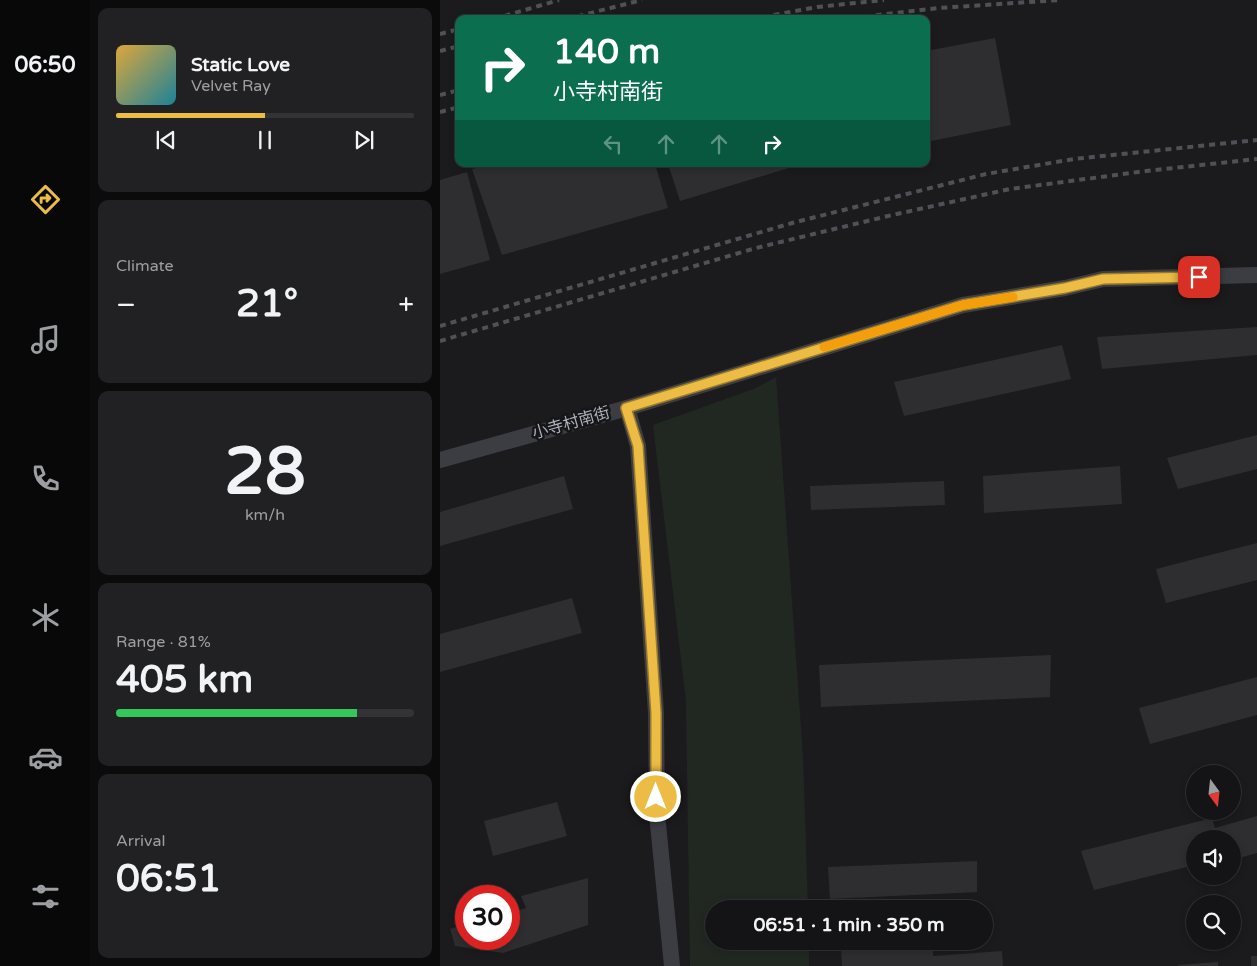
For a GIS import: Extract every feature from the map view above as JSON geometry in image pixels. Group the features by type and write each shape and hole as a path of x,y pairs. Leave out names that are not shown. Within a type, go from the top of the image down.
{"street":[{"name":"小寺村南街","path":"440,460 626,408 963,305 1065,288 1103,279 1257,275"},
{"path":"626,408 638,446 656,713 657,814 672,966"}],"shaded area":[{"path":"776,377 803,756 808,900 705,900 705,950 809,950 809,966 690,966 686,701 653,425 756,388"}],"building":[{"path":"995,38 1011,125 930,141 930,50"},
{"path":"480,167 656,167 668,208 502,255 472,169"},
{"path":"669,167 792,167 680,201"},
{"path":"467,172 490,260 440,274 440,180"},
{"path":"1257,327 1257,355 1102,369 1097,337"},
{"path":"1062,345 1071,379 904,416 894,382"},
{"path":"1257,435 1257,469 1178,489 1167,458"},
{"path":"1120,466 1122,504 984,513 983,476"},
{"path":"564,476 573,509 440,546 440,512"},
{"path":"944,481 945,505 811,510 810,486"},
{"path":"1257,543 1257,580 1166,603 1156,569"},
{"path":"572,598 582,633 440,672 440,634"},
{"path":"1051,655 1050,697 821,707 819,665"},
{"path":"1257,677 1257,715 1150,744 1139,708"},
{"path":"557,802 567,836 493,856 484,821"},
{"path":"1257,816 1257,853 1241,857 1241,830 1186,830 1186,867 1094,890 1081,851 1204,820 1213,820 1215,828"},
{"path":"977,861 977,892 830,899 828,867"},
{"path":"588,878 588,925 520,947 520,910 526,908 521,896"},
{"path":"455,927 455,946 450,929"},
{"path":"482,950 512,950 503,953"},
{"path":"841,950 933,950 933,956 1002,951 1003,966 842,966"},
{"path":"1251,956 1257,956 1257,966 1251,966"},
{"path":"1218,962 1218,966 1178,966 1178,965"}],"railway":[{"path":"508,15 559,0"},
{"path":"583,15 642,0"},
{"path":"774,15 817,7 884,0"},
{"path":"878,15 939,8 1060,0"},
{"path":"440,34 455,30"},
{"path":"440,51 455,47"},
{"path":"440,95 455,91"},
{"path":"440,112 455,108"},
{"path":"440,326 792,223 986,174 1074,159 1257,140"},
{"path":"440,341 756,248 888,216 1010,189 1257,159"}],"slow traffic":[{"path":"824,347 963,305 1013,297"}],"route":[{"path":"656,797 656,713 638,446 626,408 963,305 1065,288 1103,279 1199,277"}]}
